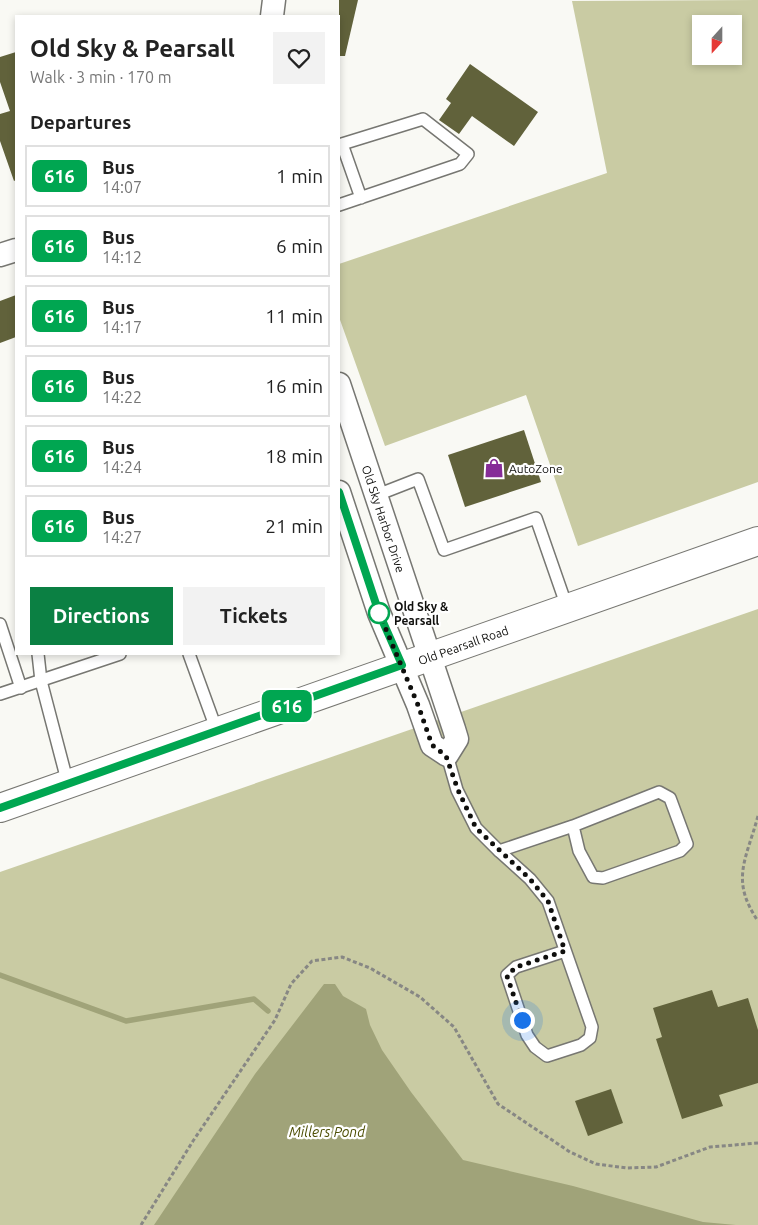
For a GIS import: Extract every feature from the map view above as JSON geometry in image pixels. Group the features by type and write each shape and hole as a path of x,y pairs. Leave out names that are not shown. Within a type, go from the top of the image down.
{"main road":[{"name":"Old Pearsall Road","path":"0,808 431,654 758,541"}],"street":[{"path":"272,15 274,0"},
{"path":"0,256 15,250"},
{"name":"Old Sky Harbor Drive","path":"340,387 431,654 457,738 446,756"},
{"path":"340,495 379,613 402,665 432,745 446,756"}],"lane":[{"path":"340,205 361,198 460,164 468,154 423,119 342,144 361,198"},
{"path":"377,495 418,480 444,550 536,518 567,607"},
{"path":"0,624 21,688"},
{"path":"38,655 41,681 68,784"},
{"path":"0,694 117,655"},
{"path":"189,655 217,731"},
{"path":"446,756 458,790 476,828 530,879 548,901 592,1027 590,1038 581,1045 547,1056 534,1047 527,1035 507,976 516,967 565,951"},
{"path":"499,851 573,826 659,792 670,798 687,844 680,852 603,878 593,877 580,851 573,826"}],"path":[{"path":"758,816 741,876 742,892 758,921"},
{"path":"141,1225 193,1141 275,1020 291,984 312,961 342,957 370,968 420,997 454,1027 498,1104 570,1152 596,1164 627,1168 656,1167 710,1147 758,1143"}],"shaded area":[{"path":"758,0 758,482 578,546 526,395 385,446 340,320 340,264 607,173 572,1"},
{"path":"758,609 758,1225 0,1225 0,872"}],"water":[{"name":"Millers Pond","path":"324,984 335,984 343,996 366,1009 370,1025 382,1050 411,1092 463,1160 573,1186 703,1222 736,1225 154,1225 255,1074"}],"building":[{"path":"339,0 358,0 345,56 340,56"},
{"path":"15,52 14,181 0,141 0,114 10,111 0,82 0,57"},
{"path":"470,64 538,112 514,146 472,116 459,134 439,120 451,103 446,99"},
{"path":"15,295 15,337 0,343 0,301"},
{"name":"AutoZone","path":"524,430 541,482 465,507 448,455"},
{"path":"712,990 718,1007 748,998 758,1030 758,1083 719,1095 723,1106 682,1119 656,1039 662,1037 653,1008"},
{"path":"611,1089 623,1123 588,1136 575,1101"}],"waterway":[{"path":"0,975 126,1021 254,999 268,1011"}],"bus line":[{"name":"616","path":"0,808 402,665 379,613 340,495"}],"place":[{"name":"AutoZone","path":"494,468"},
{"name":"Old Sky & Pearsall","path":"379,613"}],"route":[{"path":"379,613 402,665 432,745 446,756 458,790 476,828 530,879 548,901 565,951 516,967 507,976 522,1020"}]}
